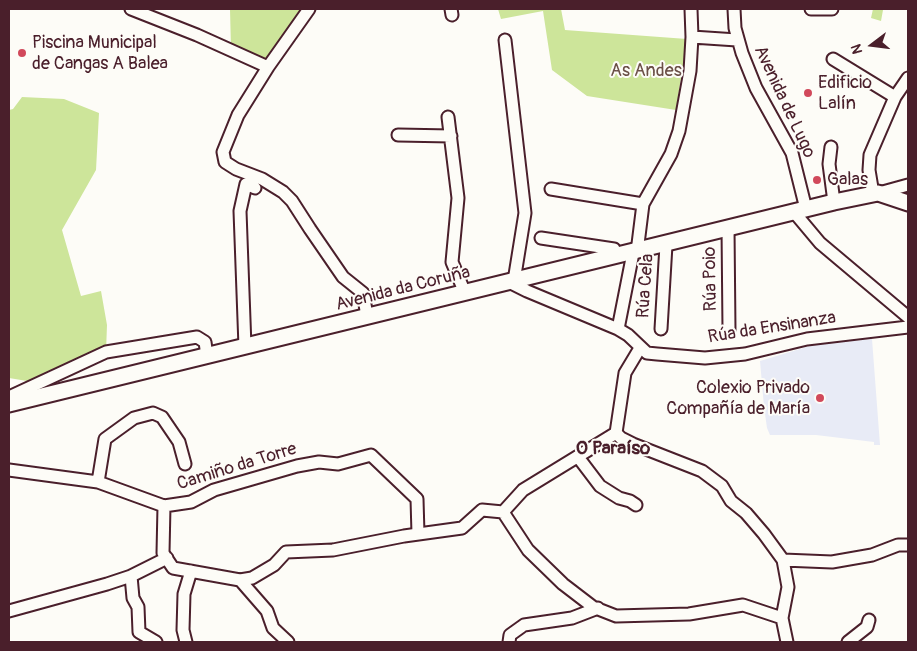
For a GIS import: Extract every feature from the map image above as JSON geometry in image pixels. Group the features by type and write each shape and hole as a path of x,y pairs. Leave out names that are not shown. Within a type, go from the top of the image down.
{"main road":[{"name":"Avenida da Coruña","path":"9,404 876,193"},
{"path":"876,193 908,204"}],"street":[{"path":"131,9 197,35 268,67"},
{"path":"309,9 268,67 238,115 223,152 225,162 236,170 262,179 283,192 292,201 344,276 363,293 367,316"},
{"path":"618,329 635,252 642,204 671,154 679,131 690,71 691,9"},
{"name":"Avenida de Lugo","path":"734,9 735,28 750,76 792,153 800,211"},
{"path":"811,9 832,9"},
{"path":"692,37 738,40"},
{"path":"505,40 525,213 512,282"},
{"path":"833,59 895,97"},
{"path":"908,78 895,97 870,155 869,170 876,193 908,185"},
{"path":"448,117 458,198 451,254 452,262 465,293"},
{"path":"398,135 450,136"},
{"path":"831,148 829,164 834,202"},
{"path":"245,347 240,212 246,184 255,188"},
{"path":"551,188 642,204"},
{"path":"800,211 820,243 908,317"},
{"name":"Rúa Poio","path":"728,228 729,330"},
{"path":"541,238 614,249 616,256"},
{"name":"Rúa Cela","path":"661,329 666,244"},
{"name":"Rúa da Ensinanza","path":"512,282 527,291 618,329 628,335 640,348 648,353 705,358 746,354 807,339 908,327"},
{"path":"9,397 106,352 197,337 205,342 207,356"},
{"path":"503,512 522,490 616,433 625,373 640,348"},
{"path":"98,482 105,439 134,418 153,413 162,417 180,442 185,464"},
{"path":"616,433 621,438 634,444 702,471 722,486 731,501 746,513 764,534 783,560 788,587 782,618 787,642"},
{"name":"Camiño da Torre","path":"164,506 191,502 214,490 297,466 319,462 338,464 372,455 417,499 418,534"},
{"path":"578,457 600,486 619,498 636,505"},
{"path":"9,470 98,482 164,506 163,553 173,568 240,580 252,578 274,564 286,552 333,550 462,528 482,510 503,512"},
{"path":"503,512 528,550 563,584 592,606 616,616 689,614 743,605 782,618"},
{"path":"783,560 832,562 872,555 898,545 908,545"},
{"path":"9,611 131,576 166,558"},
{"path":"186,642 183,630 184,594 191,571"},
{"path":"131,576 133,598 138,607 139,632 156,642"},
{"path":"240,580 267,611 272,628 288,642"},
{"path":"509,642 510,635 524,625 572,618 598,608"},
{"path":"848,642 867,627 869,620"}],"shaded area":[{"name":"Colexio Privado Compañía de María","path":"872,339 880,445 874,445 874,442 816,435 770,435 764,407 760,361 813,345"}],"green space":[{"path":"230,9 309,9 268,67 231,50"},
{"name":"As Andes","path":"498,9 561,9 565,30 687,39 676,110 587,96 552,70 543,11 501,19"},
{"path":"873,9 883,10 881,21 871,18"},
{"path":"22,97 64,99 99,113 96,170 62,230 81,296 101,291 107,325 106,352 39,383 9,378 9,110 13,109"}],"place":[{"name":"Piscina Municipal de Cangas A Balea","path":"22,53"},
{"name":"Edificio Lalín","path":"808,93"},
{"name":"Galas","path":"817,180"},
{"name":"Colexio Privado Compañía de María","path":"820,398"}],"district":[{"name":"O Paraíso","path":"613,449"}]}
